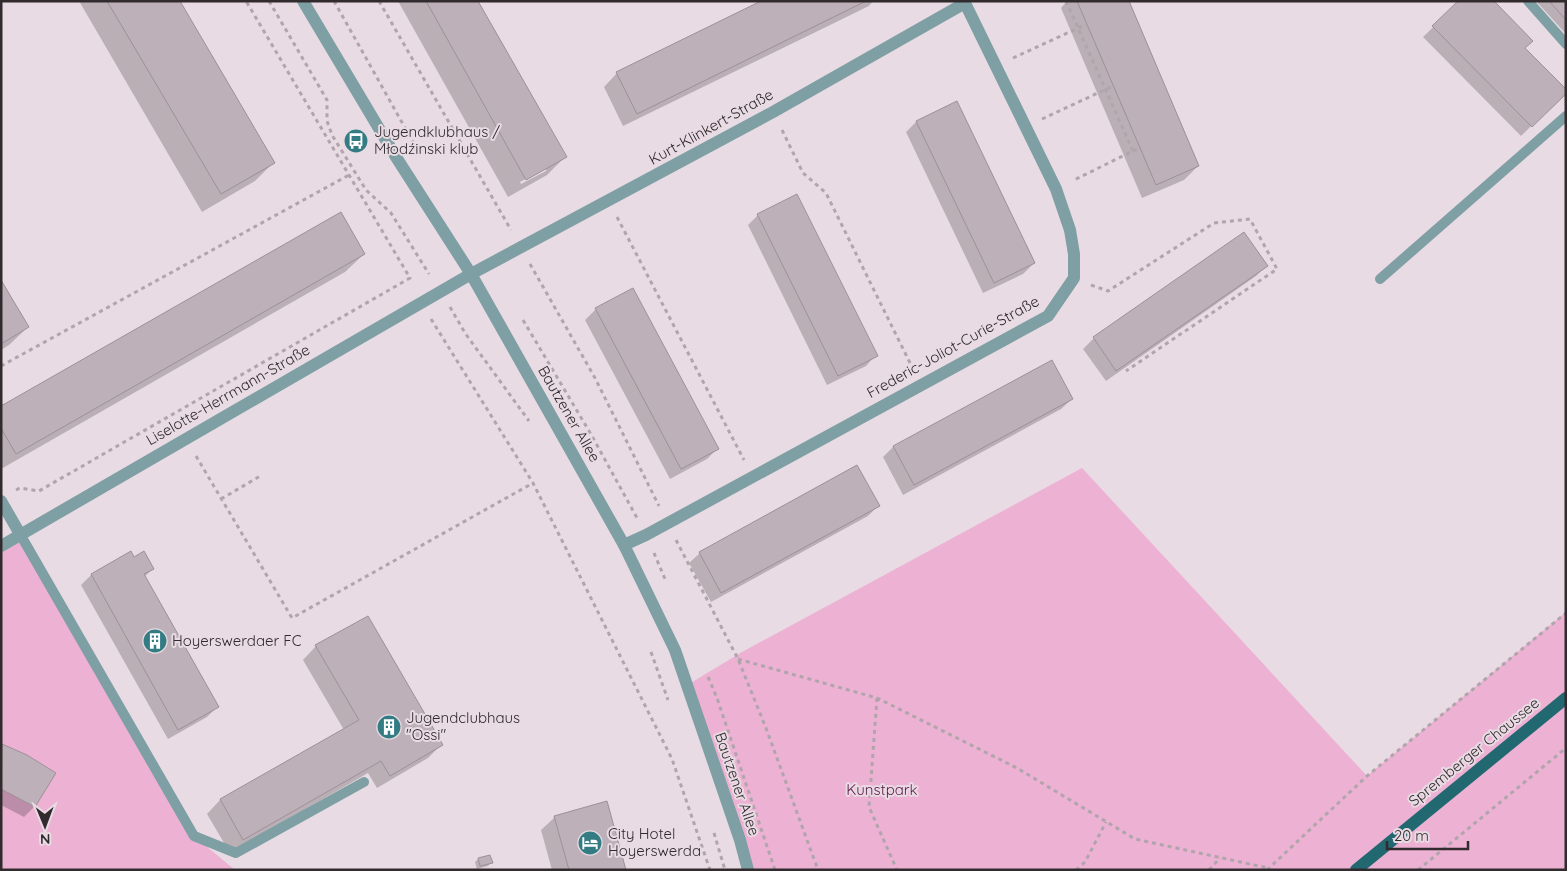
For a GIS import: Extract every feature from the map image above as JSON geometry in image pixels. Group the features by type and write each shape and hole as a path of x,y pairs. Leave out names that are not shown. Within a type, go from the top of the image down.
{"main road":[{"name":"Spremberger Chaussee","path":"1356,870 1566,698"}],"street":[{"name":"Bautzener Allee","path":"303,1 396,157 471,274 624,545 675,650 748,870"},
{"name":"Kurt-Klinkert-Straße","path":"471,274 773,112 964,2"},
{"path":"964,2 1056,189 1070,230 1074,254 1074,278"},
{"name":"Liselotte-Herrmann-Straße","path":"1,546 471,274"},
{"name":"Frederic-Joliot-Curie-Straße","path":"624,545 1048,316 1074,278"},
{"path":"1,501 20,534"}],"lane":[{"path":"1528,1 1566,44"},
{"path":"1380,280 1566,116"},
{"path":"20,534 194,836 236,853 364,782"}],"path":[{"path":"246,1 410,278 421,302 533,483 672,759 710,870"},
{"path":"269,1 328,100 327,120 332,135 366,190 391,213 465,333 533,427"},
{"path":"379,1 595,378 667,523 738,659 766,728 818,870"},
{"path":"1066,1 1133,151"},
{"path":"996,66 1087,24"},
{"path":"1026,127 1113,86"},
{"path":"773,112 803,173 826,193 921,385"},
{"path":"1056,189 1140,148"},
{"path":"1,366 349,175"},
{"path":"609,201 752,476"},
{"path":"1074,278 1108,291 1214,223 1250,219 1277,269 1126,371"},
{"path":"14,491 20,488 39,491 410,278"},
{"path":"196,456 292,618 533,483"},
{"path":"221,499 262,475"},
{"path":"738,659 877,698 1016,768 1135,839 1267,869 1367,776 1566,613"},
{"path":"650,647 669,700"},
{"path":"877,698 868,807 897,870"},
{"path":"1418,870 1566,748"},
{"path":"1076,870 1086,862 1106,822"},
{"path":"712,825 725,870"},
{"path":"1209,870 1221,858"}],"green space":[{"name":"Kunstpark","path":"1082,468 1367,776 1566,612 1566,693 1351,870 751,870 689,684 742,652"},
{"path":"20,535 194,836 235,870 1,870 1,546"},
{"path":"1566,702 1566,870 1363,870"}],"building":[{"path":"107,1 180,1 275,163 221,194"},
{"path":"426,1 478,1 567,157 526,180"},
{"path":"761,1 866,1 637,114 616,72"},
{"path":"1077,1 1129,1 1199,166 1156,185"},
{"path":"1458,1 1494,1 1533,41 1525,48 1566,89 1566,94 1532,127 1432,26"},
{"path":"1549,1 1566,1 1566,20"},
{"path":"957,101 1035,263 994,283 916,121"},
{"path":"797,194 878,356 838,376 757,214"},
{"path":"341,212 365,254 16,454 1,428 1,406"},
{"path":"1244,232 1268,266 1116,371 1093,337"},
{"path":"1,280 29,327 1,344"},
{"path":"633,288 719,449 681,469 595,308"},
{"path":"1052,360 1073,399 914,485 893,446"},
{"path":"857,465 880,506 721,593 699,552"},
{"name":"Hoyerswerdaer FC","path":"131,551 134,557 144,551 154,569 144,574 219,707 178,730 91,574"},
{"name":"Jugendclubhaus \"Ossi\"","path":"368,616 443,745 390,776 381,761 243,840 220,799 359,720 315,645"},
{"path":"2,744 27,755 56,773 35,807 1,789"},
{"name":"City Hotel Hoyerswerda","path":"607,801 626,870 569,870 554,816"},
{"path":"490,855 493,863 480,866 478,858"}],"place":[{"name":"Jugendklubhaus / Młodźinski klub","path":"356,141"},
{"name":"Hoyerswerdaer FC","path":"155,641"},
{"name":"Jugendclubhaus \"Ossi\"","path":"389,727"},
{"name":"City Hotel Hoyerswerda","path":"590,843"}]}
